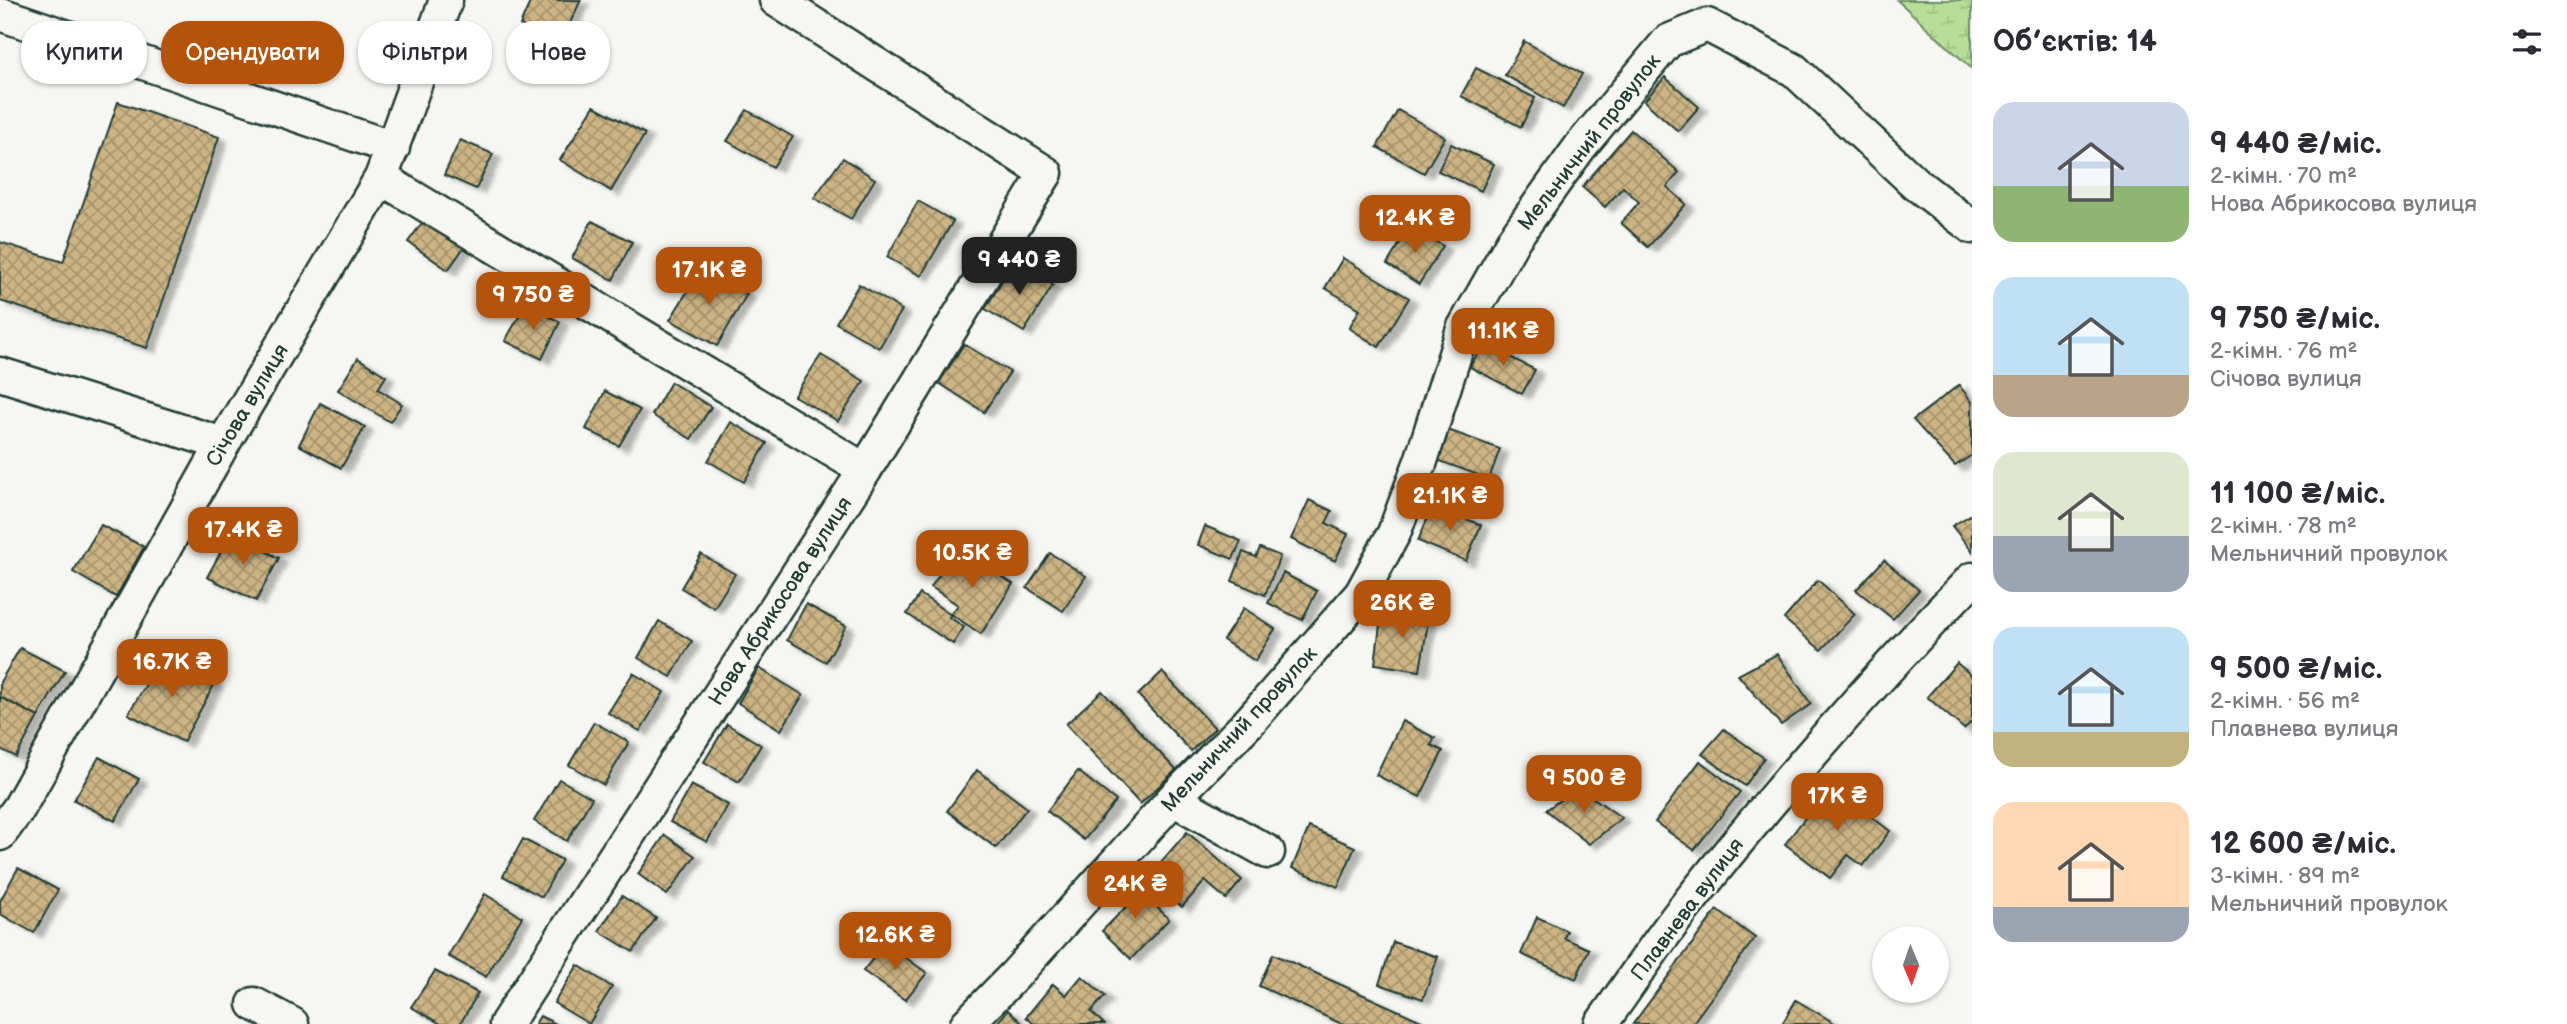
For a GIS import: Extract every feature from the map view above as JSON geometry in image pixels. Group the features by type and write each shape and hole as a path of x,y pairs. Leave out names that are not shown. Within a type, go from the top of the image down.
{"street":[{"name":"Січова вулиця","path":"0,834 19,808 223,444 382,178 446,0"},
{"name":"Нова Абрикосова вулиця","path":"506,1024 865,471 1046,173 776,0"},
{"path":"0,13 393,148"},
{"name":"Мельничний провулок","path":"967,1024 1174,799 1250,721 1361,594 1394,533 1421,461 1463,330 1514,239 1580,147 1668,41 1707,25 1794,70 1915,183 1972,227"},
{"path":"382,178 865,471"},
{"path":"0,374 223,444"},
{"name":"Плавнева вулиця","path":"1601,1024 1683,909 1779,792 1906,648 1972,579"},
{"path":"1174,799 1268,852"},
{"path":"254,1004 292,1024"}],"green space":[{"path":"1897,0 1972,0 1972,69"}],"building":[{"path":"531,0 581,0 571,21 522,21"},
{"path":"1524,41 1582,74 1563,108 1505,75"},
{"path":"1476,68 1535,98 1521,127 1461,96"},
{"path":"1665,77 1699,107 1678,131 1644,101"},
{"path":"118,102 219,137 147,348 0,301 0,242 63,262"},
{"path":"594,106 645,134 611,191 560,160"},
{"path":"747,110 793,137 773,167 727,141"},
{"path":"1398,110 1445,137 1424,173 1377,147"},
{"path":"1631,130 1679,172 1667,187 1686,204 1648,247 1621,223 1639,202 1623,187 1605,207 1582,187"},
{"path":"460,140 493,154 476,189 444,175"},
{"path":"1451,144 1494,164 1481,191 1438,171"},
{"path":"843,158 875,179 851,219 814,198"},
{"path":"918,201 953,221 921,276 887,257"},
{"path":"428,215 467,243 448,270 408,242"},
{"path":"592,221 632,242 613,280 572,258"},
{"path":"1411,226 1443,246 1419,284 1387,264"},
{"path":"1343,258 1409,298 1379,347 1349,328 1360,309 1325,288"},
{"path":"1014,261 1053,285 1024,332 985,309"},
{"path":"701,269 747,294 717,346 670,320"},
{"path":"859,284 902,310 879,348 836,323"},
{"path":"526,304 560,322 542,359 505,341"},
{"path":"1483,343 1535,370 1522,394 1470,367"},
{"path":"964,344 1010,372 984,412 939,383"},
{"path":"821,355 864,381 838,421 794,396"},
{"path":"358,358 386,376 378,389 402,404 390,422 338,390"},
{"path":"671,382 711,407 691,439 652,415"},
{"path":"1959,385 1972,402 1972,455 1955,466 1913,420"},
{"path":"605,391 640,410 619,446 586,429"},
{"path":"320,403 365,427 341,468 299,445"},
{"path":"731,422 767,443 744,482 708,461"},
{"path":"1448,430 1500,449 1489,479 1437,460"},
{"path":"1309,500 1332,511 1326,523 1348,534 1335,561 1291,539"},
{"path":"1433,505 1481,525 1466,561 1418,541"},
{"path":"1972,514 1972,551 1952,526"},
{"path":"101,525 144,547 116,597 73,572"},
{"path":"1205,526 1241,541 1233,559 1198,545"},
{"path":"231,533 279,558 256,601 207,577"},
{"path":"957,548 1013,584 981,634 951,614 958,605 931,587"},
{"path":"1260,548 1280,556 1265,595 1232,581 1243,552 1256,557"},
{"path":"1050,553 1086,576 1063,611 1027,588"},
{"path":"701,554 735,574 714,608 681,588"},
{"path":"1884,560 1919,590 1893,619 1856,590"},
{"path":"1283,573 1317,591 1302,620 1268,603"},
{"path":"1818,580 1855,614 1821,650 1784,619"},
{"path":"920,594 964,627 953,644 907,614"},
{"path":"806,604 846,626 826,662 787,640"},
{"path":"1244,608 1275,629 1255,661 1223,640"},
{"path":"1382,609 1429,616 1420,671 1375,664"},
{"path":"659,621 692,641 671,677 638,658"},
{"path":"20,648 65,671 38,717 0,697 0,682"},
{"path":"1777,654 1811,704 1781,725 1738,675"},
{"path":"164,655 215,683 183,742 128,714"},
{"path":"1957,663 1972,676 1972,721 1964,729 1927,697"},
{"path":"759,668 803,695 781,730 738,703"},
{"path":"1162,672 1215,728 1191,751 1138,695"},
{"path":"633,673 664,692 640,731 608,713"},
{"path":"1102,691 1176,770 1140,804 1066,724"},
{"path":"0,697 38,717 16,757 0,749"},
{"path":"1402,721 1435,738 1431,745 1443,751 1420,797 1376,775"},
{"path":"594,722 629,742 604,785 569,765"},
{"path":"727,724 761,745 739,782 704,762"},
{"path":"1724,729 1764,758 1745,786 1702,754"},
{"path":"99,757 139,779 115,821 74,800"},
{"path":"1700,761 1740,792 1694,850 1655,822"},
{"path":"977,770 1027,808 996,848 947,811"},
{"path":"1078,771 1116,801 1084,840 1047,811"},
{"path":"559,779 592,798 567,841 534,821"},
{"path":"691,785 728,805 707,842 670,822"},
{"path":"1830,785 1890,831 1863,866 1848,855 1830,878 1785,844"},
{"path":"1578,787 1622,818 1589,844 1546,810"},
{"path":"1309,827 1355,847 1338,887 1292,868"},
{"path":"1187,832 1242,880 1226,899 1205,881 1182,907 1148,877"},
{"path":"665,835 695,856 667,895 638,874"},
{"path":"523,839 562,860 542,897 503,876"},
{"path":"18,868 58,890 34,933 0,914 0,901"},
{"path":"1130,881 1169,919 1131,959 1102,931 1126,907 1115,897"},
{"path":"485,894 522,917 486,977 448,956"},
{"path":"622,896 656,918 633,952 599,931"},
{"path":"1717,910 1755,938 1692,1024 1633,1024"},
{"path":"1537,917 1567,931 1564,938 1589,949 1576,979 1521,954"},
{"path":"1393,942 1438,957 1423,999 1379,984"},
{"path":"885,943 927,973 905,1000 863,971"},
{"path":"1273,954 1428,1024 1342,1024 1259,986"},
{"path":"578,965 612,987 589,1024 554,1003"},
{"path":"435,971 478,993 460,1024 441,1024 411,1007"},
{"path":"1082,976 1105,996 1091,1012 1104,1024 1034,1024 1026,1017 1053,984 1066,995"},
{"path":"1796,1000 1836,1024 1782,1024"},
{"path":"1008,1010 1023,1024 996,1024"},
{"path":"540,1016 556,1024 535,1024"}]}
